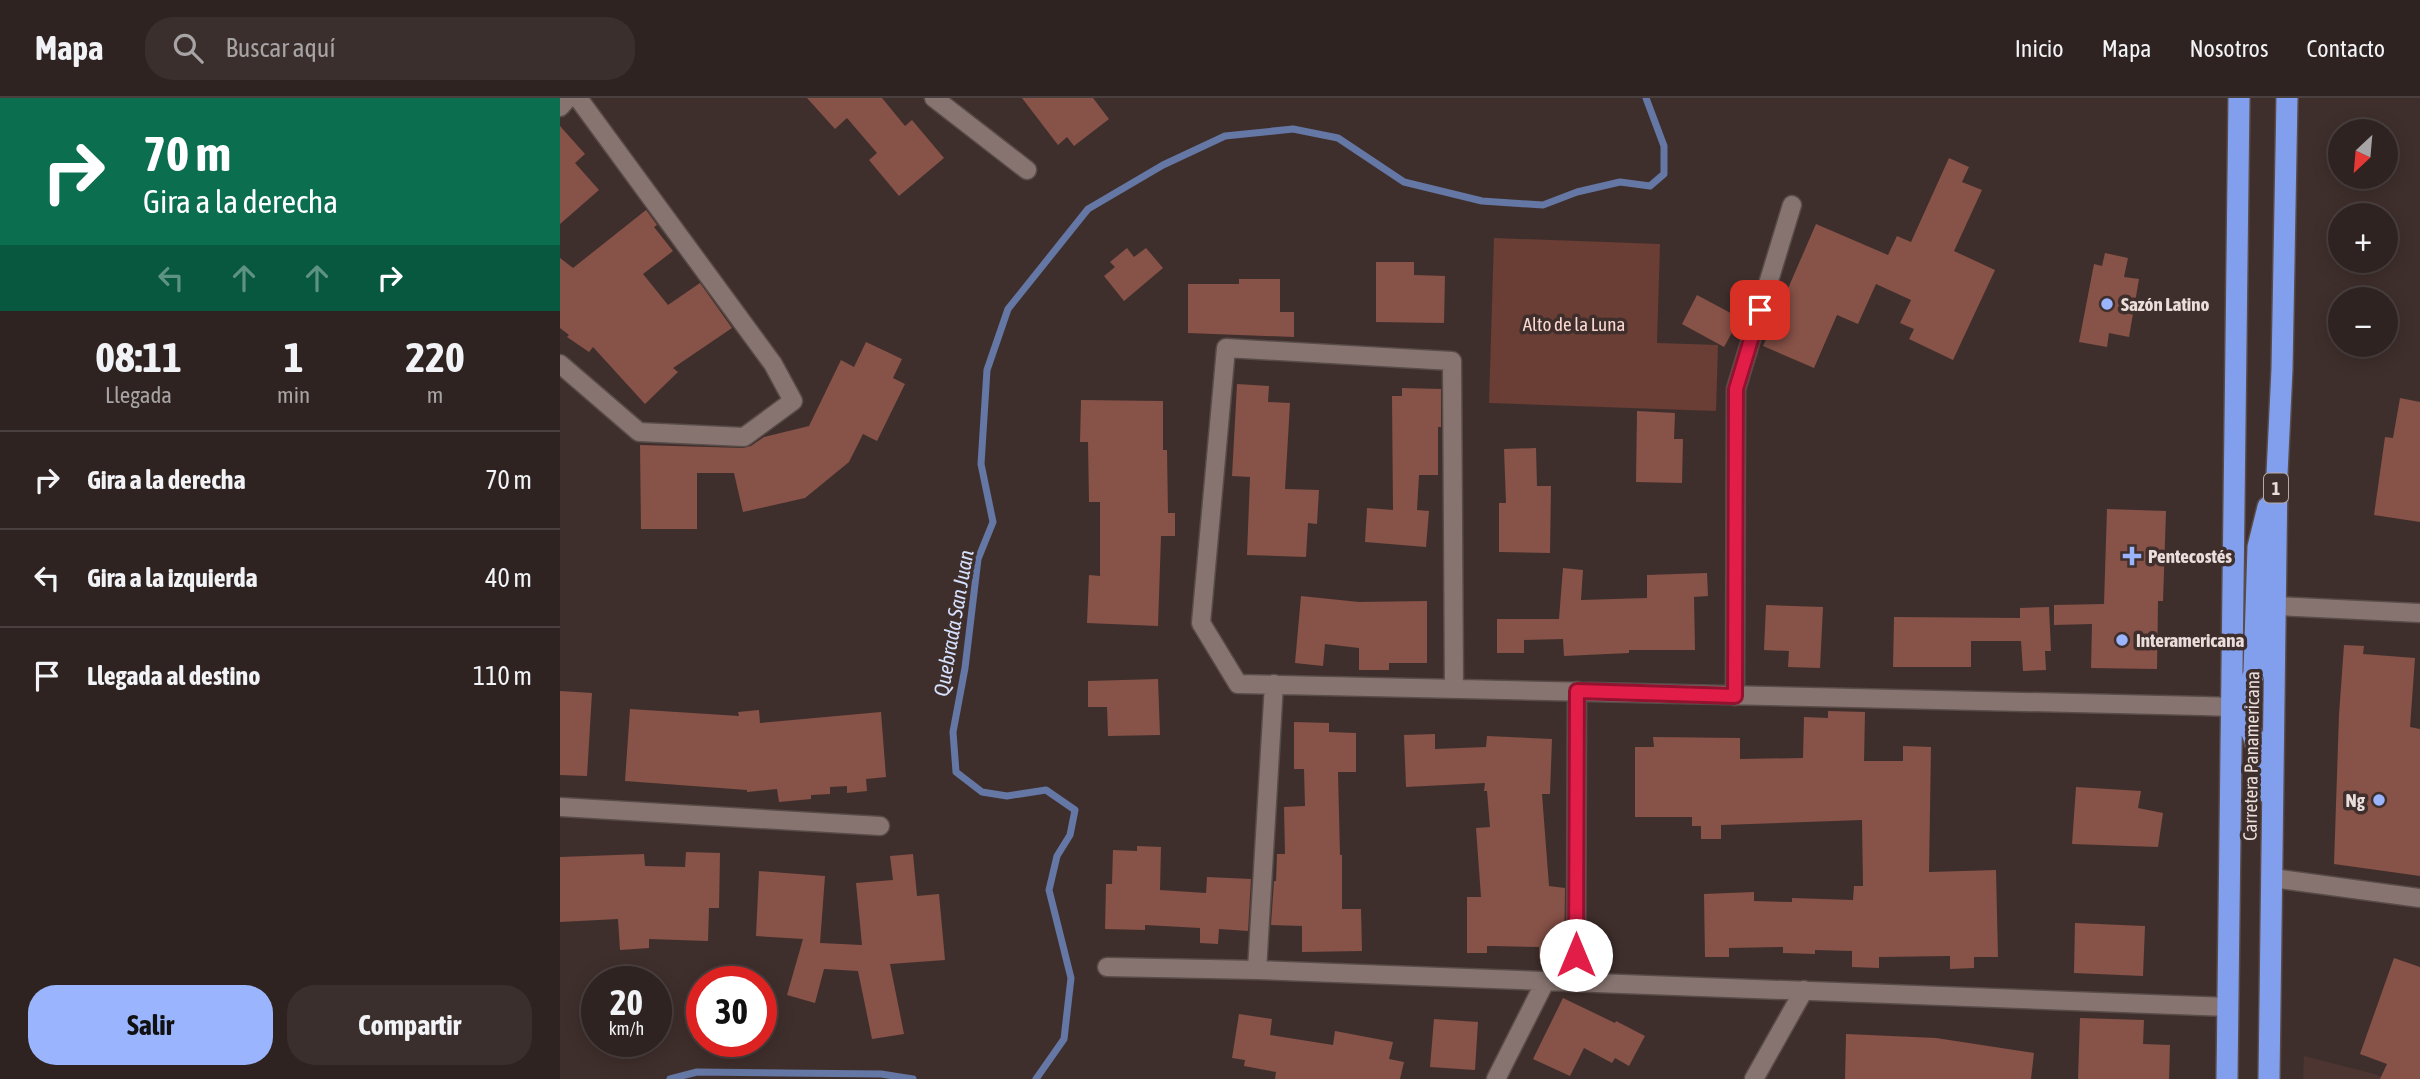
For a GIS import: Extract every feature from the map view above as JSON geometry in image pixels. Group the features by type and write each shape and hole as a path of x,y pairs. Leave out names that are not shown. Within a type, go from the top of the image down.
{"highway":[{"name":"Carretera Panamericana","path":"2227,1079 2239,98"},
{"name":"Carretera Panamericana","path":"2269,1079 2277,474 2282,369 2287,98"},
{"path":"2272,844 2263,805 2256,739 2250,725 2233,707 2251,684 2254,673 2258,548 2277,474"}],"street":[{"path":"560,107 568,98"},
{"path":"560,364 639,432 744,438 793,401 773,363 578,98"},
{"path":"934,98 1027,170"},
{"path":"1735,696 1736,389 1792,205"},
{"path":"1454,689 1452,361 1226,348 1201,623 1238,684 1274,684 1454,689 1577,691 2233,707"},
{"path":"2276,606 2420,613"},
{"path":"1257,970 1274,684"},
{"path":"1576,981 1577,691"},
{"path":"560,807 880,826"},
{"path":"2272,878 2420,898"},
{"path":"1107,967 1576,981 2228,1007"},
{"path":"1496,1079 1546,980"},
{"path":"1755,1079 1804,990"}],"shaded area":[{"path":"2304,1056 2374,1074 2388,1079 2303,1079"}],"green space":[{"name":"Alto de la Luna","path":"1494,238 1660,244 1657,343 1718,345 1716,411 1489,403"}],"building":[{"path":"807,98 882,98 905,126 912,120 944,158 899,196 869,160 877,153 847,118 835,129"},
{"path":"1022,98 1093,98 1109,119 1074,146 1067,137 1058,145"},
{"path":"560,126 585,154 575,163 599,190 560,224"},
{"path":"1949,158 1969,167 1962,182 1982,190 1954,251 1995,270 1953,360 1909,339 1914,329 1900,323 1911,300 1876,284 1858,324 1837,315 1814,368 1763,346 1816,224 1888,255 1897,236 1911,242"},
{"path":"646,210 657,225 654,227 673,251 643,274 668,305 700,283 732,328 673,368 678,372 645,404 593,347 589,352 567,337 569,335 560,328 560,258 573,268"},
{"path":"1127,248 1134,257 1146,248 1163,268 1124,301 1104,276 1115,267 1110,262"},
{"path":"2105,253 2128,258 2124,277 2139,279 2129,337 2109,333 2107,347 2079,342 2094,264 2102,266"},
{"path":"1376,262 1414,262 1414,275 1445,276 1444,323 1376,322"},
{"path":"1239,279 1280,279 1280,312 1294,312 1294,337 1188,333 1188,284 1239,284"},
{"path":"1697,295 1740,318 1724,347 1682,324"},
{"path":"866,342 902,359 893,378 905,384 877,441 863,434 849,462 805,498 743,512 734,473 697,473 697,529 641,529 640,445 743,448 764,437 809,426 841,360 854,367"},
{"path":"1237,384 1269,386 1268,402 1290,403 1285,489 1319,490 1317,524 1308,523 1306,557 1247,555 1250,477 1232,476"},
{"path":"1402,388 1441,389 1438,475 1419,475 1417,510 1429,511 1426,547 1365,542 1367,508 1393,510 1392,396 1402,396"},
{"path":"2400,398 2420,402 2420,522 2374,515 2385,437 2393,438"},
{"path":"1081,400 1163,401 1163,450 1167,450 1168,513 1175,513 1175,536 1161,536 1158,626 1087,623 1089,575 1100,576 1100,502 1089,502 1088,442 1080,442"},
{"path":"1637,411 1675,413 1674,439 1683,439 1682,483 1636,482"},
{"path":"1536,448 1537,486 1551,486 1550,553 1499,552 1499,503 1506,503 1504,449"},
{"path":"2107,509 2166,511 2163,601 2158,601 2157,669 2091,668 2092,624 2054,625 2054,605 2104,604"},
{"path":"1563,568 1583,570 1581,600 1647,598 1647,575 1707,573 1708,596 1694,597 1695,650 1629,650 1629,653 1564,656 1563,639 1524,640 1524,653 1497,653 1497,619 1559,619"},
{"path":"1301,596 1359,602 1427,601 1427,663 1389,663 1389,670 1359,670 1359,648 1325,644 1323,666 1295,663"},
{"path":"1766,605 1823,607 1820,668 1788,667 1789,651 1764,650"},
{"path":"2049,607 2051,651 2045,651 2046,670 2023,671 2021,641 1971,641 1971,667 1893,667 1894,617 2020,618 2020,608"},
{"path":"2344,645 2364,646 2363,654 2415,658 2410,727 2420,729 2420,876 2334,864"},
{"path":"1158,679 1160,735 1108,736 1107,707 1088,707 1088,681"},
{"path":"560,691 592,693 587,776 560,775"},
{"path":"630,709 739,716 738,712 759,710 760,723 881,712 886,777 866,779 867,791 847,793 847,786 830,787 830,794 779,802 777,789 747,792 625,781"},
{"path":"1828,711 1865,712 1864,761 1903,761 1903,746 1931,747 1929,872 1996,870 1998,957 1974,957 1974,968 1950,969 1950,956 1879,957 1879,968 1852,967 1852,951 1783,953 1783,947 1729,948 1729,957 1705,957 1704,894 1754,892 1754,901 1792,902 1792,898 1853,900 1854,886 1863,886 1862,820 1721,825 1721,839 1701,839 1701,826 1692,826 1692,817 1635,817 1635,747 1654,747 1653,737 1740,738 1740,759 1803,758 1804,717 1828,718"},
{"path":"1294,722 1329,723 1329,732 1356,733 1356,772 1338,772 1340,855 1342,909 1361,909 1362,951 1302,952 1302,926 1271,925 1277,854 1285,854 1284,807 1305,806 1304,769 1294,769"},
{"path":"1435,734 1435,749 1486,747 1487,736 1552,739 1550,794 1542,794 1549,886 1565,888 1564,960 1539,959 1539,947 1487,946 1487,953 1467,953 1467,897 1481,897 1476,828 1490,827 1487,791 1484,791 1485,783 1406,787 1404,735"},
{"path":"2076,787 2141,791 2138,808 2163,813 2158,847 2072,844"},
{"path":"1137,846 1161,847 1160,890 1206,893 1207,877 1251,879 1248,931 1219,929 1218,944 1200,943 1200,928 1145,925 1145,930 1105,929 1106,884 1112,884 1113,850 1137,851"},
{"path":"686,852 720,853 719,908 709,908 708,941 649,939 649,948 620,950 618,919 560,922 560,857 644,854 645,866 685,867"},
{"path":"913,854 917,896 939,894 945,960 890,964 904,1034 872,1039 858,971 824,969 815,1003 787,995 803,939 756,936 759,871 825,876 820,943 862,945 856,883 893,880 890,856"},
{"path":"2075,923 2145,926 2143,976 2074,973"},
{"path":"2394,958 2420,967 2420,1079 2380,1079 2387,1064 2360,1054"},
{"path":"1563,998 1645,1036 1629,1066 1615,1058 1612,1063 1584,1048 1570,1076 1533,1059"},
{"path":"1239,1014 1272,1019 1270,1035 1333,1045 1335,1031 1393,1042 1389,1059 1404,1062 1400,1079 1275,1079 1276,1072 1244,1066 1245,1060 1232,1058"},
{"path":"2080,1018 2144,1020 2143,1044 2170,1045 2169,1079 2078,1079"},
{"path":"1434,1019 1478,1022 1475,1070 1430,1067"},
{"path":"1846,1034 1936,1038 2034,1053 2031,1079 1845,1079"}],"waterway":[{"name":"Quebrada San Juan","path":"1036,1079 1064,1039 1071,978 1049,890 1057,856 1070,835 1075,810 1046,790 1007,796 982,792 956,772 953,732 965,668 978,559 993,522 981,464 987,370 1008,309 1088,209 1163,165 1225,136 1293,129 1338,138 1404,182 1482,201 1543,205 1577,192 1620,182 1650,186 1664,174 1664,146 1646,98"},
{"name":"Quebrada San Juan","path":"670,1079 697,1072 881,1074 913,1079"}],"place":[{"name":"Sazón Latino","path":"2107,304"},
{"name":"Pentecostés","path":"2132,556"},
{"name":"Interamericana","path":"2122,640"},
{"name":"Ng","path":"2379,800"}],"route":[{"path":"1576,955 1577,691 1735,696 1736,389 1760,310"}]}
